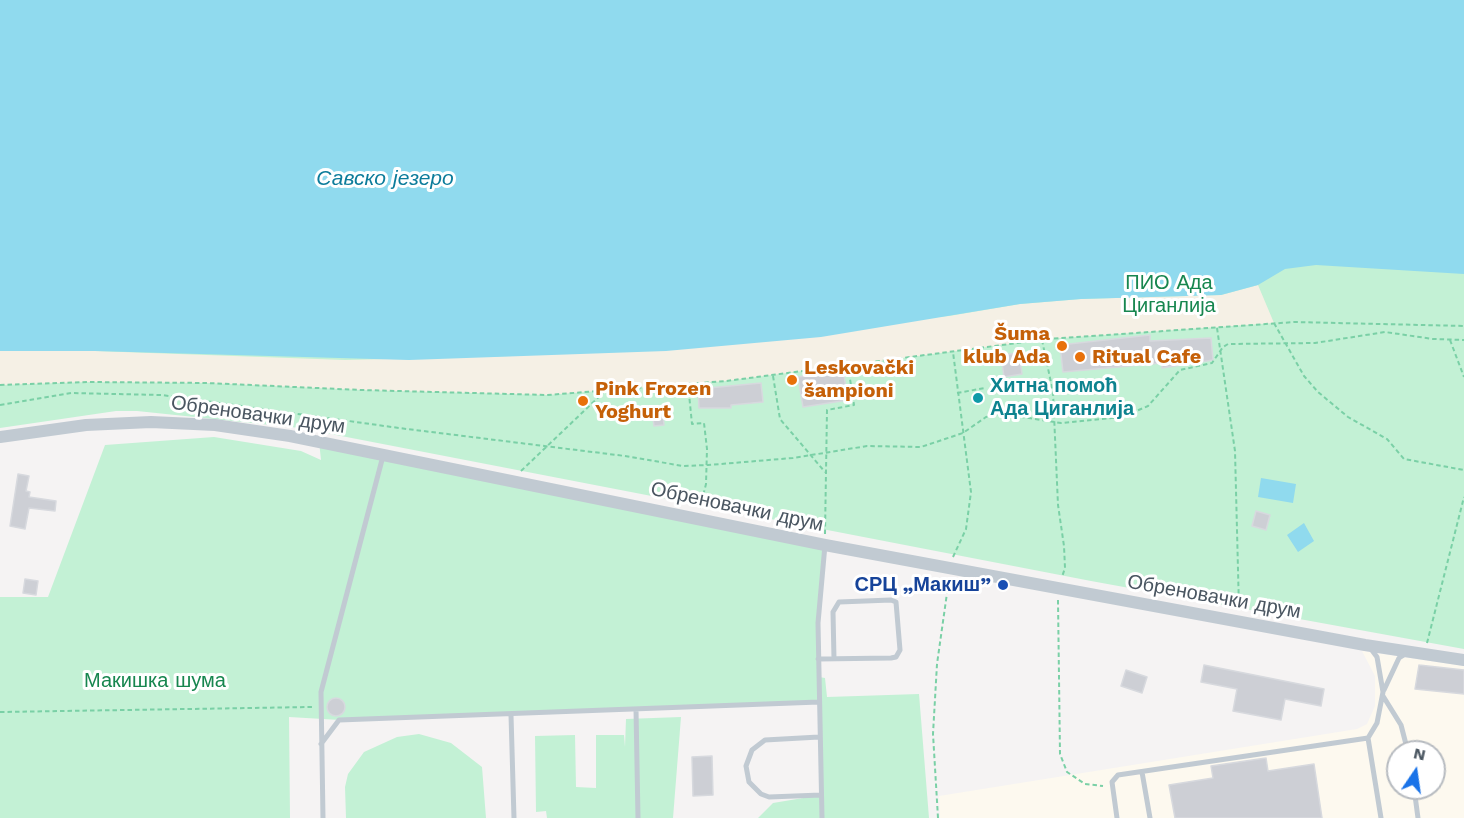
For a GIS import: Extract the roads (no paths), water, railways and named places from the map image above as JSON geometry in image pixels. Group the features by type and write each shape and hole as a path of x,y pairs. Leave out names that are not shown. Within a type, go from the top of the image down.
{"street":[{"name":"Обреновачки друм","path":"0,437 86,425 183,422 290,436 825,545 1365,645 1464,660"}],"lane":[{"path":"323,818 321,692 384,454"},
{"path":"822,818 818,659 819,595 825,545"},
{"path":"818,659 834,659 896,657 900,650 894,601 839,602 833,612 834,659"},
{"path":"1365,645 1377,657 1383,694 1401,725 1405,740"},
{"path":"1381,818 1368,738 1377,723 1383,694 1400,658 1407,652"},
{"path":"321,744 339,720 819,702"},
{"path":"636,709 638,818"},
{"path":"512,715 514,818"},
{"path":"819,737 765,740 752,750 746,766 749,782 761,794 770,797 821,795"},
{"path":"1117,818 1112,782 1119,775 1368,738"},
{"path":"1142,772 1150,818"},
{"path":"1416,800 1418,818"}],"water":[{"name":"Савско језеро","path":"0,0 1464,0 1464,274 1316,265 1285,269 1258,285 1221,295 1081,299 1020,304 821,337 666,351 409,360 95,351 0,351"},
{"path":"1261,478 1296,484 1293,503 1258,497"},
{"path":"1304,523 1314,541 1298,552 1287,535"}],"place":[{"name":"Šuma klub Ada","path":"1062,346"},
{"name":"Ritual Cafe","path":"1080,357"},
{"name":"Leskovački šampioni","path":"792,380"},
{"name":"Хитна помоћ Ада Циганлија","path":"978,398"},
{"name":"Pink Frozen Yoghurt","path":"583,401"},
{"name":"СРЦ „Макиш”","path":"1003,585"}],"park label":[{"name":"ПИО Ада Циганлија","path":"1169,294"},
{"name":"Макишка шума","path":"155,681"}]}
